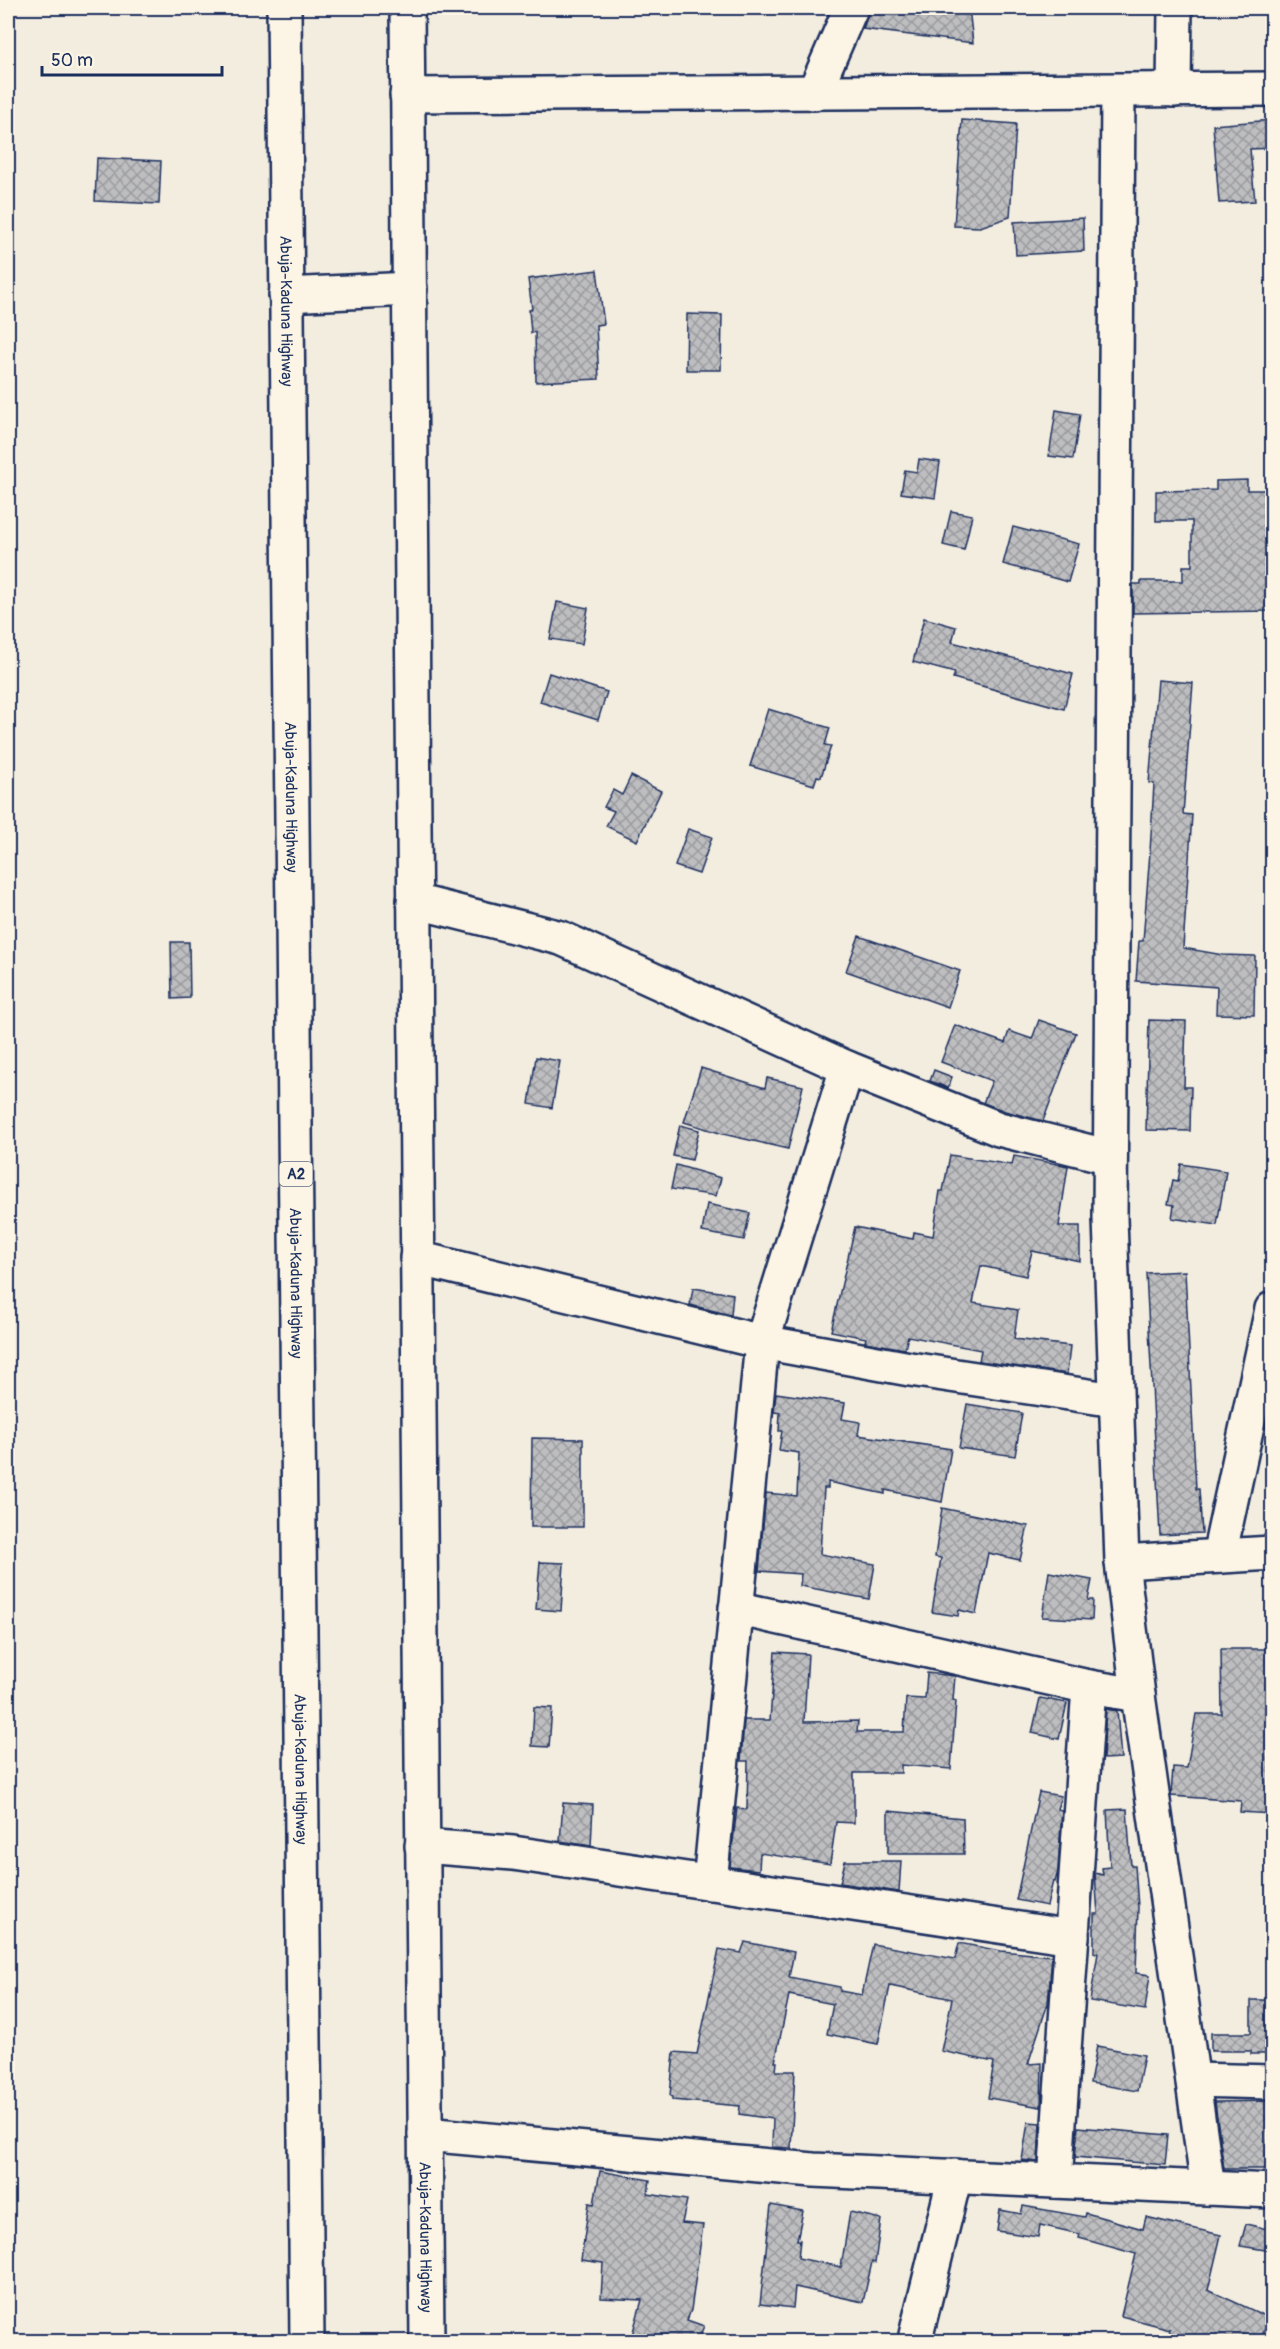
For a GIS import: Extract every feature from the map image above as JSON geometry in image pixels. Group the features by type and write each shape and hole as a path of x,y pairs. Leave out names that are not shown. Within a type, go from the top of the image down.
{"main road":[{"name":"Abuja-Kaduna Highway","path":"284,8 307,2342"},
{"name":"Abuja-Kaduna Highway","path":"407,8 427,2342"},
{"path":"814,93 850,8"},
{"path":"1174,8 1174,90"},
{"path":"407,95 1272,89"},
{"path":"1118,91 1110,1157 1115,1400 1122,1563 1138,1695 1208,2188"},
{"path":"286,295 410,289"},
{"path":"414,901 561,938 847,1068 999,1129 1110,1157"},
{"path":"710,1883 762,1342 847,1068"},
{"path":"417,1258 762,1342 910,1369 1115,1400"},
{"path":"1219,1556 1272,1309"},
{"path":"1122,1563 1272,1553"},
{"path":"736,1608 1089,1687 1138,1695"},
{"path":"1055,2181 1089,1687"},
{"path":"422,1846 513,1853 1072,1937"},
{"path":"1193,2080 1272,2082"},
{"path":"425,2134 813,2170 1272,2191"},
{"path":"916,2335 954,2176"}],"building":[{"path":"870,8 969,8 973,43 863,29"},
{"path":"962,120 1016,124 1010,217 980,227 954,226"},
{"path":"1272,120 1272,148 1250,149 1255,201 1219,203 1213,125"},
{"path":"97,158 161,161 159,204 95,201"},
{"path":"1083,218 1084,251 1016,255 1014,222"},
{"path":"597,270 604,324 596,325 599,379 536,382 535,332 531,333 529,310 532,309 528,279"},
{"path":"687,314 722,315 721,370 686,370"},
{"path":"1056,410 1080,414 1073,459 1049,456"},
{"path":"919,459 940,462 935,498 901,493 905,470 917,472"},
{"path":"1247,480 1247,490 1272,490 1272,611 1133,613 1133,584 1141,584 1141,581 1183,581 1183,566 1192,566 1192,521 1156,521 1156,491 1216,490 1216,481"},
{"path":"951,511 972,515 964,550 943,545"},
{"path":"1013,527 1079,544 1068,582 1003,564"},
{"path":"557,602 588,608 582,644 550,639"},
{"path":"924,618 956,627 952,642 1073,674 1064,709 953,678 955,673 913,662"},
{"path":"549,673 607,692 598,720 540,702"},
{"path":"1158,680 1193,683 1183,814 1192,815 1183,948 1223,955 1255,956 1254,1015 1216,1014 1217,987 1136,981 1139,941 1143,941 1150,852 1154,784 1149,783"},
{"path":"768,709 830,728 825,745 831,746 821,777 817,776 814,785 750,766"},
{"path":"631,776 661,791 637,841 606,826 614,811 604,807 613,790 622,795"},
{"path":"688,829 712,837 699,874 675,866"},
{"path":"859,936 960,971 948,1007 846,971"},
{"path":"171,942 189,942 190,998 172,999"},
{"path":"1039,1020 1076,1033 1043,1121 983,1103 992,1081 941,1062 955,1025 1005,1043 1009,1031 1032,1039"},
{"path":"1149,1020 1186,1021 1184,1087 1191,1087 1190,1131 1146,1130"},
{"path":"536,1057 560,1061 552,1108 529,1104"},
{"path":"701,1068 765,1088 767,1078 803,1086 788,1149 723,1134 684,1122"},
{"path":"934,1070 952,1077 948,1088 930,1081"},
{"path":"680,1125 699,1130 692,1160 673,1156"},
{"path":"950,1155 1012,1165 1014,1156 1068,1166 1059,1226 1080,1226 1080,1261 1032,1251 1026,1276 981,1266 973,1303 1018,1310 1014,1339 1070,1346 1067,1374 979,1361 981,1350 908,1336 905,1349 865,1342 866,1338 831,1331 855,1227 913,1239 914,1232 933,1236 940,1191 943,1191"},
{"path":"1181,1164 1226,1171 1217,1225 1172,1218 1174,1205 1168,1204 1173,1180 1178,1181"},
{"path":"676,1165 721,1178 716,1196 671,1189"},
{"path":"707,1204 750,1213 744,1240 702,1232"},
{"path":"1185,1271 1196,1489 1199,1489 1202,1533 1160,1535 1146,1273"},
{"path":"693,1288 733,1294 731,1315 690,1305"},
{"path":"776,1393 845,1403 842,1419 860,1422 858,1435 951,1449 942,1502 885,1490 885,1494 828,1482 828,1488 824,1488 820,1554 875,1564 869,1599 800,1586 801,1574 759,1571 766,1493 797,1496 799,1453 779,1450 782,1431 779,1431 780,1413 774,1412"},
{"path":"967,1404 1022,1413 1015,1456 959,1448"},
{"path":"532,1438 583,1439 583,1527 531,1527"},
{"path":"942,1508 1028,1526 1020,1560 988,1553 976,1614 959,1610 958,1616 932,1612 941,1558 935,1557"},
{"path":"540,1562 564,1563 561,1611 536,1609"},
{"path":"1049,1572 1092,1580 1088,1600 1093,1600 1092,1620 1042,1617"},
{"path":"1221,1649 1269,1649 1270,1701 1266,1701 1270,1773 1272,1773 1272,1814 1240,1812 1241,1801 1171,1796 1173,1767 1187,1768 1196,1714 1222,1714"},
{"path":"775,1652 808,1654 804,1722 858,1721 857,1732 904,1732 906,1698 925,1699 927,1673 955,1676 953,1700 956,1701 951,1769 901,1765 901,1773 854,1773 854,1823 836,1822 830,1864 760,1853 759,1870 730,1867 737,1808 747,1809 748,1761 741,1761 744,1720 770,1720"},
{"path":"1040,1698 1067,1703 1059,1739 1032,1733"},
{"path":"534,1707 552,1708 549,1747 532,1746"},
{"path":"1106,1709 1117,1711 1121,1758 1103,1759"},
{"path":"1039,1792 1061,1796 1057,1809 1062,1810 1058,1871 1047,1906 1016,1900"},
{"path":"563,1803 593,1805 591,1846 560,1841"},
{"path":"1127,1809 1131,1866 1135,1866 1138,1907 1136,1973 1150,1975 1145,2010 1090,2001 1098,1953 1094,1953 1094,1914 1098,1914 1095,1873 1103,1875 1102,1868 1110,1867 1107,1810"},
{"path":"888,1811 963,1818 964,1854 888,1854"},
{"path":"845,1861 901,1861 899,1892 840,1883"},
{"path":"745,1942 794,1952 789,1977 840,1987 840,1991 862,1995 873,1944 955,1959 959,1943 1001,1951 1052,1956 1048,2003 1028,2064 1042,2063 1041,2107 988,2098 994,2062 941,2051 952,1999 890,1986 878,2044 827,2034 833,2004 789,1995 775,2062 777,2062 776,2071 795,2071 791,2148 772,2147 773,2119 739,2114 740,2106 672,2100 670,2096 674,2052 697,2054 719,1949 741,1953"},
{"path":"1251,2000 1272,2000 1272,2054 1251,2054 1251,2051 1211,2051 1211,2033 1251,2033"},
{"path":"1097,2046 1144,2055 1137,2091 1090,2083"},
{"path":"1272,2101 1272,2169 1224,2169 1215,2102"},
{"path":"1028,2122 1040,2123 1038,2162 1022,2160"},
{"path":"1078,2127 1168,2135 1165,2165 1075,2157"},
{"path":"600,2171 650,2180 648,2194 687,2200 682,2223 703,2225 691,2310 687,2320 704,2326 697,2342 630,2342 642,2300 601,2298 603,2263 581,2260 589,2203 594,2204"},
{"path":"771,2205 803,2211 797,2240 800,2240 798,2258 841,2267 850,2212 881,2219 875,2263 872,2262 863,2302 795,2287 793,2308 760,2304"},
{"path":"1023,2206 1085,2217 1086,2213 1143,2229 1146,2217 1221,2235 1208,2290 1270,2318 1259,2342 1168,2342 1170,2329 1121,2316 1136,2254 1079,2238 1080,2234 1040,2225 1038,2237 997,2231 1000,2210 1021,2214"},
{"path":"1246,2224 1272,2230 1272,2251 1240,2246"}]}
